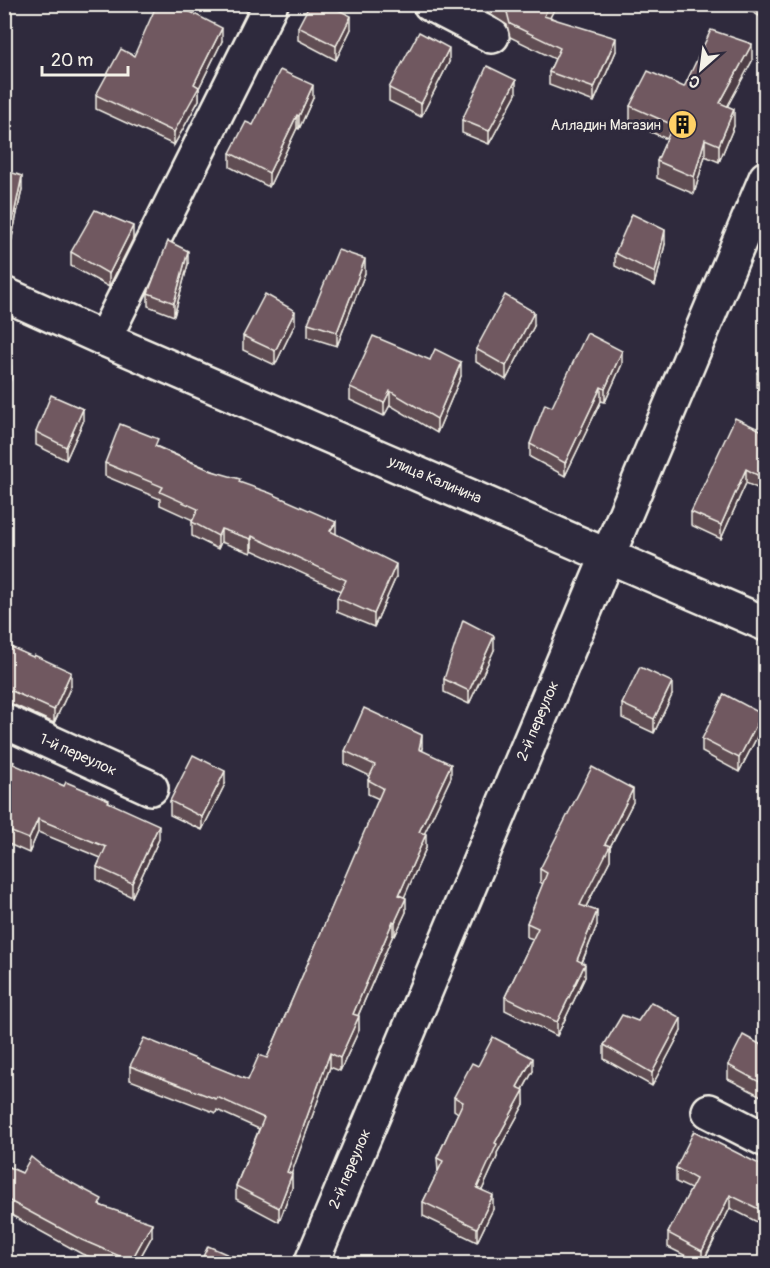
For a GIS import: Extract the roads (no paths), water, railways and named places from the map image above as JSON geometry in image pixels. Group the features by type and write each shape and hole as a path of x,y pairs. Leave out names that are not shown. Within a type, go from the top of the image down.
{"street":[{"path":"104,339 271,4"},
{"path":"430,4 492,36"},
{"name":"2-й переулок","path":"311,1263 765,178"},
{"name":"улица Калинина","path":"4,294 765,624"},
{"name":"1-й переулок","path":"4,721 151,788"},
{"path":"709,1111 765,1140"}],"place":[{"name":"Алладин Магазин","path":"682,125"}]}
